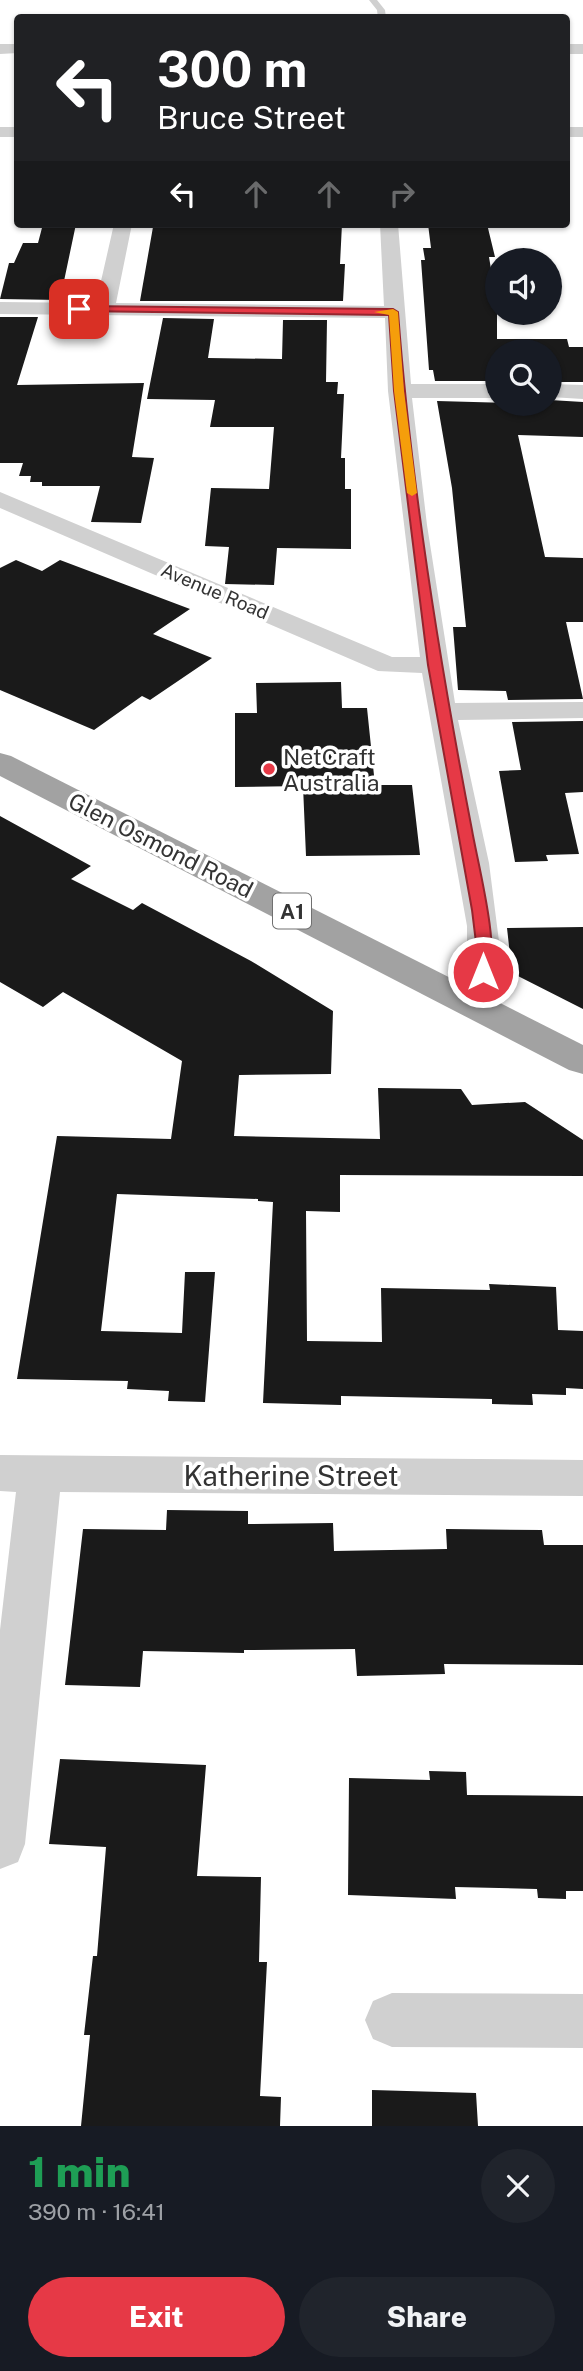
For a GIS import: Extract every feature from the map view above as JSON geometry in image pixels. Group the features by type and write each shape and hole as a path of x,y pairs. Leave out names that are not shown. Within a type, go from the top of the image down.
{"highway":[{"name":"Glen Osmond Road","path":"0,763 583,1061"}],"street":[{"path":"105,309 123,228"},
{"path":"389,228 399,391 434,665 480,910 485,959 483,972 466,999"},
{"path":"0,308 393,312"},
{"path":"399,391 485,391"},
{"path":"562,391 583,391"},
{"name":"Avenue Road","path":"0,499 388,665 434,665"},
{"path":"442,712 583,710"},
{"path":"0,1844 20,1473"},
{"name":"Katherine Street","path":"20,1473 583,1478"},
{"path":"392,2020 583,2021"}],"building":[{"path":"42,228 75,228 60,300 0,299 9,263 14,263 23,243 38,243"},
{"path":"153,228 342,228 340,264 345,264 343,301 140,301"},
{"path":"428,228 488,228 493,248 485,248 485,325 497,325 497,339 485,339 485,381 435,381 433,370 429,370 421,260 425,260 423,248 431,248"},
{"path":"0,317 38,317 17,385 144,383 132,457 154,458 141,523 91,522 100,486 42,486 42,482 30,482 31,476 19,476 23,463 0,463"},
{"path":"163,318 214,319 208,358 282,359 283,320 327,320 326,382 338,382 337,394 344,394 341,458 345,458 345,489 351,489 351,549 277,548 274,585 225,584 229,547 205,546 211,488 269,489 274,427 210,427 215,400 147,399"},
{"path":"562,339 567,339 569,347 583,347 583,382 562,382"},
{"path":"437,401 485,402 485,416 562,416 562,401 583,402 583,437 518,435 545,557 583,558 583,622 566,622 583,699 508,700 506,691 458,690 453,627 466,627 452,488"},
{"path":"16,560 42,571 60,560 190,609 153,634 212,658 150,700 142,696 94,730 0,690 0,568"},
{"path":"341,682 342,708 367,708 375,785 412,785 420,855 306,856 303,786 235,787 235,713 257,713 256,683"},
{"path":"583,721 583,792 565,793 579,854 546,855 548,861 515,862 499,771 521,770 512,722"},
{"path":"0,816 91,866 71,879 133,910 142,903 251,961 333,1011 331,1074 239,1075 234,1136 380,1139 378,1088 461,1089 472,1105 525,1102 583,1140 583,1176 340,1175 340,1212 306,1211 307,1341 382,1342 381,1288 490,1290 489,1284 556,1287 558,1330 583,1331 583,1389 566,1388 566,1395 532,1394 533,1405 492,1404 492,1399 341,1396 341,1405 263,1403 273,1202 258,1199 117,1194 101,1331 182,1333 185,1272 215,1272 205,1402 168,1401 169,1391 127,1389 128,1381 17,1379 57,1136 171,1139 182,1061 63,992 43,1007 0,982"},
{"path":"583,927 583,1009 512,973 507,928"},
{"path":"167,1510 248,1511 248,1524 333,1523 334,1551 447,1549 446,1529 542,1530 544,1545 583,1545 583,1665 444,1664 445,1674 357,1676 355,1649 244,1650 244,1653 143,1651 140,1687 65,1685 83,1529 166,1530"},
{"path":"60,1759 206,1765 197,1876 261,1877 259,1962 267,1962 260,2096 281,2097 280,2126 81,2126 90,2035 84,2035 93,1956 97,1956 106,1847 49,1844"},
{"path":"429,1771 466,1772 467,1795 583,1796 583,1891 566,1891 566,1899 538,1898 537,1889 455,1887 456,1899 348,1895 349,1778 430,1780"},
{"path":"372,2090 476,2093 478,2126 372,2126"}],"slow traffic":[{"path":"379,312 393,312 399,391 412,493"}],"place":[{"name":"NetCraft Australia","path":"269,769"}],"route":[{"path":"79,309 393,312 399,391 434,665 480,910 485,959 483,972"}]}
